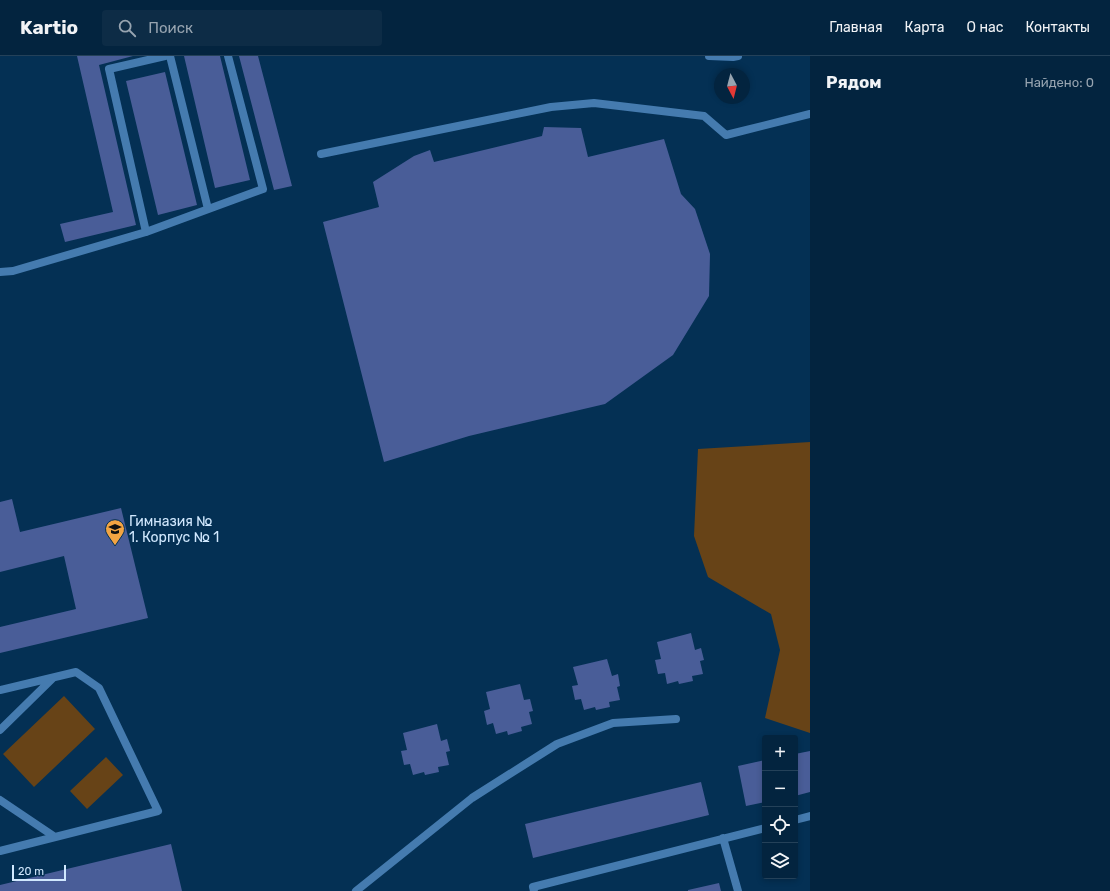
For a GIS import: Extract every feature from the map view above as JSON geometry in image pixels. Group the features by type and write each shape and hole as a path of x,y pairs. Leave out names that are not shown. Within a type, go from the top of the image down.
{"lane":[{"path":"146,232 110,69 165,56"},
{"path":"170,56 208,209"},
{"path":"0,272 13,270 146,232 263,189 228,56"},
{"path":"709,56 738,56"},
{"path":"321,154 551,107 594,103 704,116 726,135 810,114"},
{"path":"0,690 76,672 99,688 158,811 0,851"},
{"path":"0,730 53,678"},
{"path":"356,891 472,798 557,744 613,723 676,719"},
{"path":"0,800 55,837"},
{"path":"798,819 810,816"},
{"path":"534,891 534,887 762,829"},
{"path":"723,838 738,891"}],"shaded area":[{"path":"810,442 810,733 765,718 780,650 771,614 708,577 694,536 698,449"},
{"path":"64,696 95,729 34,787 3,754"},
{"path":"106,757 123,775 87,809 70,791"}],"building":[{"path":"77,56 133,56 99,65 136,225 65,242 60,224 113,212"},
{"path":"184,56 220,56 250,180 215,188"},
{"path":"239,56 258,56 292,186 274,190"},
{"path":"165,72 197,205 158,215 126,81"},
{"path":"544,127 581,128 588,157 664,139 681,194 695,209 710,254 709,296 673,355 605,404 469,436 384,462 323,222 379,207 373,182 414,156 430,150 434,162 542,136"},
{"path":"12,499 20,532 121,508 148,618 0,653 0,627 76,609 64,556 0,572 0,502"},
{"path":"691,633 695,650 701,648 704,660 700,661 703,674 692,676 693,681 679,684 678,681 667,684 665,673 658,674 655,660 661,659 657,642"},
{"path":"607,659 612,676 618,674 620,686 617,687 620,700 609,702 610,707 596,710 595,707 584,710 581,699 575,700 572,686 578,685 573,667"},
{"path":"520,684 524,700 530,699 533,711 529,712 532,724 521,727 522,731 508,735 507,731 496,734 493,723 487,725 484,711 490,709 486,692"},
{"path":"437,724 441,741 447,739 450,751 446,752 449,765 438,767 439,772 425,775 424,772 413,775 410,764 404,765 401,751 407,750 403,733"},
{"path":"810,751 810,792 798,795 798,771 798,753"},
{"path":"762,761 762,803 746,806 738,766"},
{"path":"701,782 709,815 533,858 525,824"},
{"path":"171,844 182,891 0,891 0,885"},
{"path":"719,883 721,891 688,891 688,890"}],"place":[{"name":"Гимназия № 1. Корпус № 1","path":"115,546"}]}
